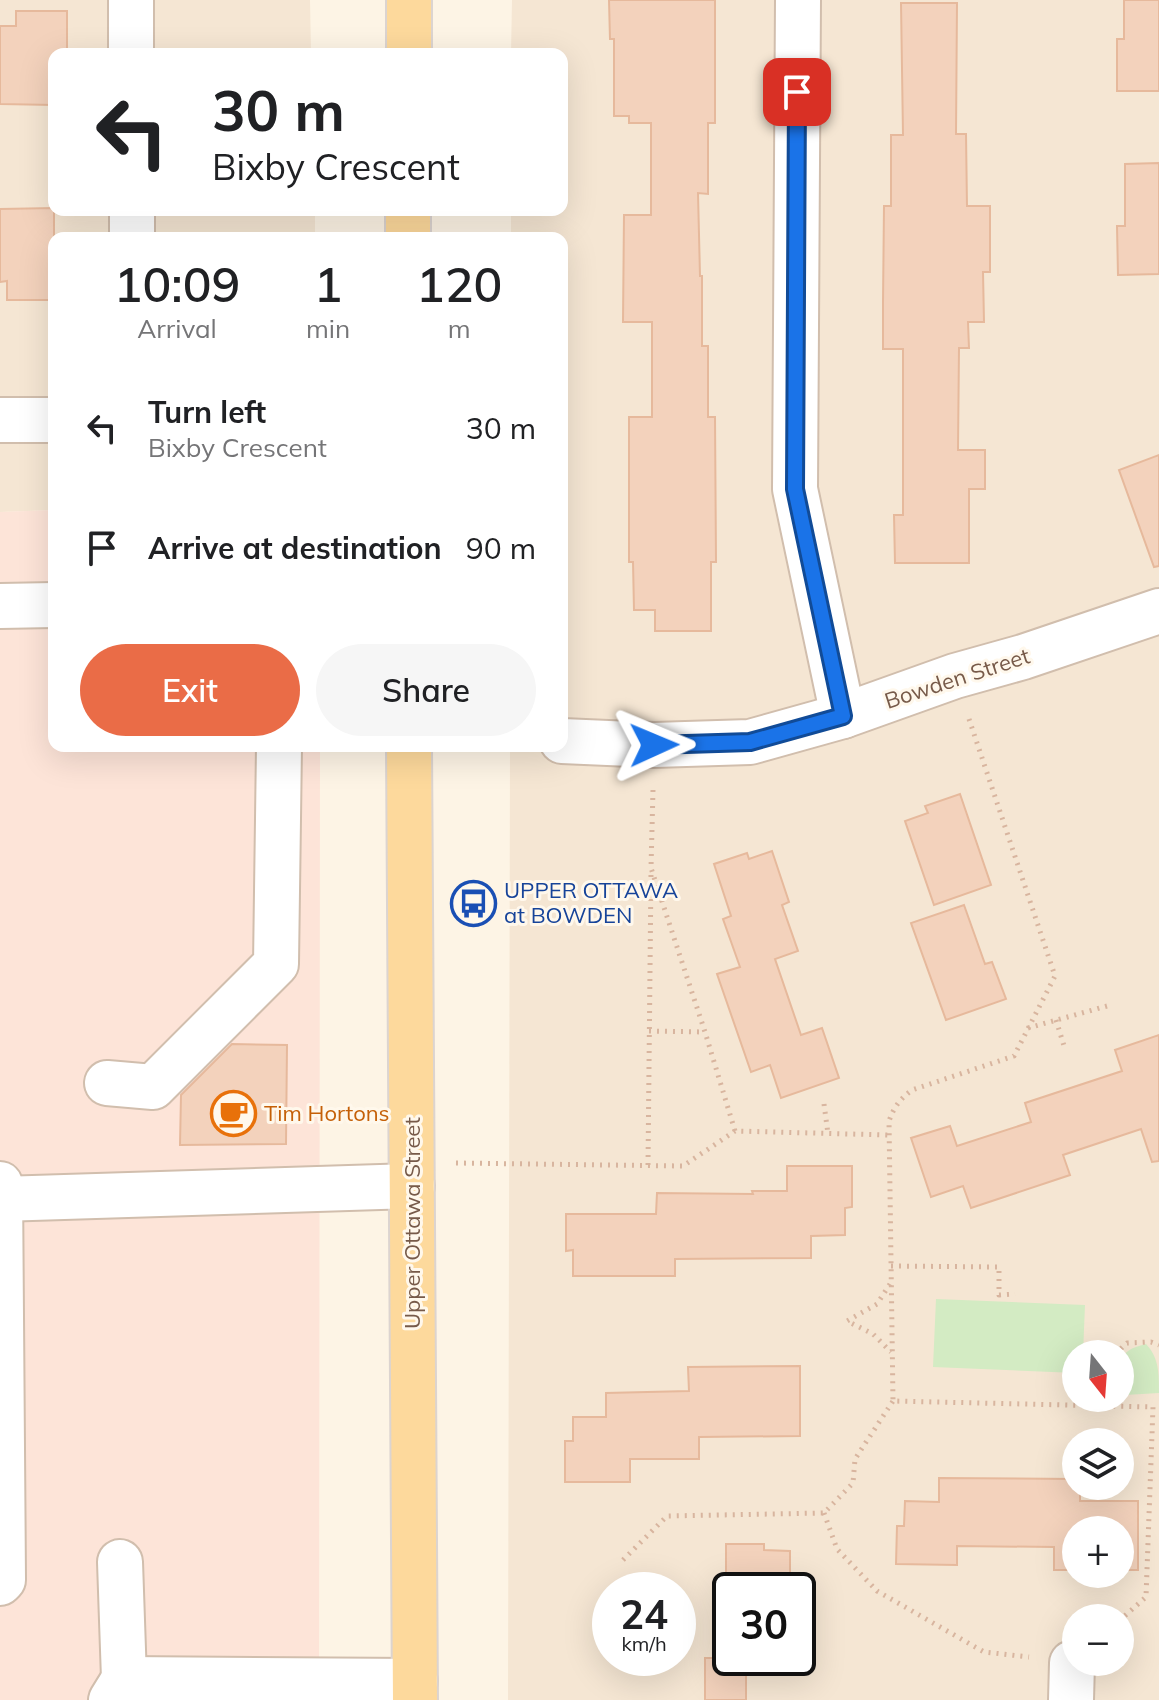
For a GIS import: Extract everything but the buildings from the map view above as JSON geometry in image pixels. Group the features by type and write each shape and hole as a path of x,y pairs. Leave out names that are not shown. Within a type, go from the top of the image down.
{"main road":[{"path":"409,0 409,48"},
{"name":"Upper Ottawa Street","path":"409,752 415,1690"}],"street":[{"path":"131,0 131,48"},
{"path":"798,0 795,489 843,716"},
{"path":"0,420 48,420"},
{"path":"0,606 48,605"},
{"name":"Bowden Street","path":"568,741 654,745 750,742 843,716 955,676 1023,657 1159,611"},
{"path":"107,1083 153,1087 276,964 279,752"},
{"path":"0,1199 412,1174"},
{"path":"0,1184 3,1580 0,1583"},
{"path":"120,1562 117,1689 415,1690"}],"path":[{"path":"623,1560 667,1516 824,1513 853,1483 855,1459 893,1401 889,1121 901,1098 912,1090 1014,1056 1055,976 955,676"},
{"path":"648,1165 654,745"},
{"path":"651,868 735,1131"},
{"path":"1028,1028 1107,1006"},
{"path":"1056,1020 1065,1049"},
{"path":"649,1031 705,1032"},
{"path":"824,1104 828,1134"},
{"path":"412,1174 683,1166 735,1131 888,1135"},
{"path":"891,1266 999,1267 999,1295 1015,1294"},
{"path":"891,1283 877,1304 847,1321 873,1334 892,1352"},
{"path":"1134,1343 1159,1345"},
{"path":"893,1401 1062,1405"},
{"path":"1134,1407 1153,1407 1146,1597 1134,1608"},
{"path":"824,1513 837,1549 877,1591 984,1652 1072,1681"}],"shaded area":[{"path":"0,0 310,0 311,48 48,48 48,216 315,216 315,232 48,232 48,510 0,512"},
{"path":"512,0 1159,0 1159,1700 508,1700 510,752 568,752 568,232 511,232 511,216 568,216 568,48 511,48"},
{"path":"48,510 48,752 320,752 319,1700 0,1700 0,512"}],"green space":[{"path":"936,1299 1085,1305 1084,1340 1062,1340 1062,1372 933,1367"},
{"path":"1146,1344 1156,1360 1159,1393 1134,1394 1136,1347"}],"place":[{"name":"UPPER OTTAWA at BOWDEN","path":"473,903"},
{"name":"Tim Hortons","path":"233,1113"}],"route":[{"path":"654,745 750,742 843,716 795,489 797,92"}]}
